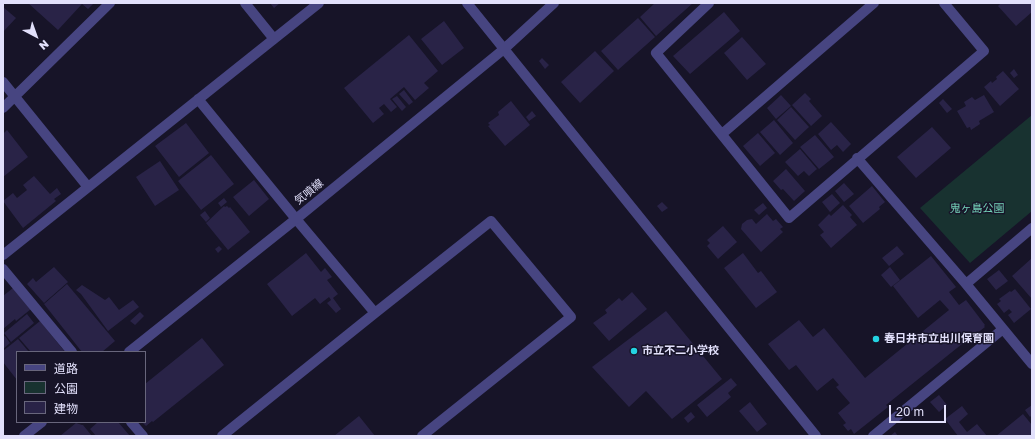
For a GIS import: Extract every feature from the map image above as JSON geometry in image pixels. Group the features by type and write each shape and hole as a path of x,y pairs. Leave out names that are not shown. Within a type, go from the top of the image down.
{"street":[{"path":"3,108 110,3"},
{"path":"245,3 274,38"},
{"path":"3,254 319,3"},
{"path":"467,3 816,436"},
{"name":"気噴線","path":"130,351 504,50 554,3"},
{"path":"709,3 656,53 789,218 984,51 944,3"},
{"path":"722,134 874,3"},
{"path":"3,82 88,186"},
{"path":"198,99 296,219 375,312"},
{"path":"858,158 966,284 1032,364"},
{"path":"222,436 375,312 491,221 571,316 422,436"},
{"path":"966,284 1032,228"},
{"path":"3,269 71,351"},
{"path":"873,436 1003,329"},
{"path":"24,436 41,423"},
{"path":"132,423 143,436"}],"green space":[{"name":"鬼ヶ島公園","path":"1032,115 1032,211 970,263 920,208"}],"building":[{"path":"28,3 94,3 88,9 82,4 58,30"},
{"path":"270,3 280,3 274,8"},
{"path":"655,3 693,3 656,36 640,17"},
{"path":"1001,3 1032,3 1032,12 1016,26 998,6"},
{"path":"3,7 16,18 3,32"},
{"path":"724,12 740,31 690,74 673,56"},
{"path":"638,18 655,37 618,70 601,51"},
{"path":"444,21 464,48 442,65 421,39"},
{"path":"409,35 438,71 424,83 429,88 415,100 404,87 390,99 397,107 391,112 384,104 379,108 384,114 373,123 344,88"},
{"path":"742,37 766,64 747,80 724,53"},
{"path":"595,51 614,71 580,103 561,82"},
{"path":"542,58 549,65 545,69 539,61"},
{"path":"1014,69 1018,75 1014,78 1010,73"},
{"path":"1003,71 1019,89 1000,106 984,87 991,81 992,83 997,79 996,77"},
{"path":"404,90 413,102 409,105 399,94"},
{"path":"805,93 811,99 809,101 822,116 811,126 792,105"},
{"path":"781,95 791,106 776,119 767,108"},
{"path":"984,95 994,112 979,121 980,124 971,130 970,127 967,128 957,111 966,106 964,102 972,97 975,100"},
{"path":"397,96 406,107 402,111 392,99"},
{"path":"943,99 952,109 947,113 939,103"},
{"path":"511,101 530,125 505,146 488,126 490,125 488,123 499,115 498,112"},
{"path":"791,107 809,127 795,140 777,120"},
{"path":"532,111 536,116 529,121 526,117"},
{"path":"774,120 793,143 780,155 760,132"},
{"path":"831,122 851,144 843,152 837,145 831,150 818,134"},
{"path":"186,123 209,153 179,177 155,146"},
{"path":"932,127 951,148 916,178 897,157"},
{"path":"7,130 28,157 3,177 3,134"},
{"path":"758,133 775,153 760,166 743,146"},
{"path":"815,135 834,157 819,169 800,147"},
{"path":"800,149 817,169 809,176 804,171 798,176 785,162"},
{"path":"211,155 234,184 201,210 178,181"},
{"path":"160,161 179,190 155,206 136,177"},
{"path":"786,169 805,191 794,201 773,181"},
{"path":"34,176 50,194 57,188 61,194 54,199 56,201 23,228 3,201 13,193 17,198 27,190 23,185"},
{"path":"254,180 269,199 249,216 233,197"},
{"path":"844,183 854,194 844,202 835,191"},
{"path":"872,186 885,202 879,207 880,209 863,223 849,206"},
{"path":"832,194 840,203 830,212 822,202"},
{"path":"224,198 227,202 221,207 218,203"},
{"path":"662,202 668,208 662,212 657,206"},
{"path":"763,203 767,208 759,215 754,210"},
{"path":"843,205 852,215 850,217 857,225 831,248 820,235 824,232 818,225 829,214 831,216"},
{"path":"224,206 230,207 250,232 228,250 206,223"},
{"path":"205,211 210,218 206,222 200,215"},
{"path":"767,214 773,221 776,219 783,227 780,229 783,232 761,252 741,229 742,224 747,220 752,219 756,224"},
{"path":"723,226 737,242 718,259 707,246 710,243 707,240"},
{"path":"219,246 222,249 218,253 215,249"},
{"path":"897,246 904,254 889,266 882,258"},
{"path":"306,253 321,272 325,268 332,277 327,280 338,294 333,298 341,309 336,313 327,303 331,300 329,297 320,304 315,298 292,316 267,284"},
{"path":"743,253 758,273 761,271 777,292 756,308 724,268"},
{"path":"931,256 956,287 949,292 959,305 966,300 985,327 886,405 888,407 854,434 851,429 848,431 843,425 846,423 838,413 850,403 836,387 839,385 833,378 817,391 796,365 789,370 768,344 799,320 813,337 824,328 865,378 949,310 940,300 918,318 893,286"},
{"path":"1032,258 1032,299 1012,276"},
{"path":"54,267 68,282 44,303 27,284 33,278 36,282"},
{"path":"890,267 900,280 891,287 881,275"},
{"path":"999,270 1008,281 996,290 987,279"},
{"path":"67,284 115,341 103,351 81,351 44,304"},
{"path":"82,285 105,300 109,297 119,310 133,300 139,307 108,331 81,294 76,290"},
{"path":"13,288 31,309 3,329 3,296"},
{"path":"1015,289 1031,309 1014,323 1008,315 1012,312 1009,309 1004,313 997,304 1001,301 999,299"},
{"path":"632,292 647,309 609,341 593,323 607,313 605,310 619,298 622,301"},
{"path":"666,311 722,379 672,419 646,391 629,407 592,367"},
{"path":"140,312 144,316 135,325 130,321"},
{"path":"27,314 34,323 11,342 4,333"},
{"path":"40,321 64,351 30,351 19,338"},
{"path":"5,336 10,343 3,349 3,337"},
{"path":"202,338 224,365 146,426 143,423 146,423 146,383"},
{"path":"18,339 28,351 16,351 16,379 3,362 3,351"},
{"path":"731,378 737,385 728,393 731,397 707,417 697,405"},
{"path":"939,395 947,405 939,412 930,402"},
{"path":"750,402 767,424 757,432 739,411"},
{"path":"1032,405 1032,415 1030,417 1025,410"},
{"path":"962,406 968,414 959,422 967,432 977,424 987,436 958,436 945,419"},
{"path":"691,412 695,417 688,423 684,418"},
{"path":"1023,414 1032,425 1032,436 996,436"},
{"path":"359,416 375,436 334,436"},
{"path":"76,423 83,425 92,436 60,436"},
{"path":"97,423 119,423 130,436 96,436 90,429"},
{"path":"895,432 898,436 890,436"}],"place":[{"name":"春日井市立出川保育園","path":"876,339"},
{"name":"市立不二小学校","path":"634,351"}]}
